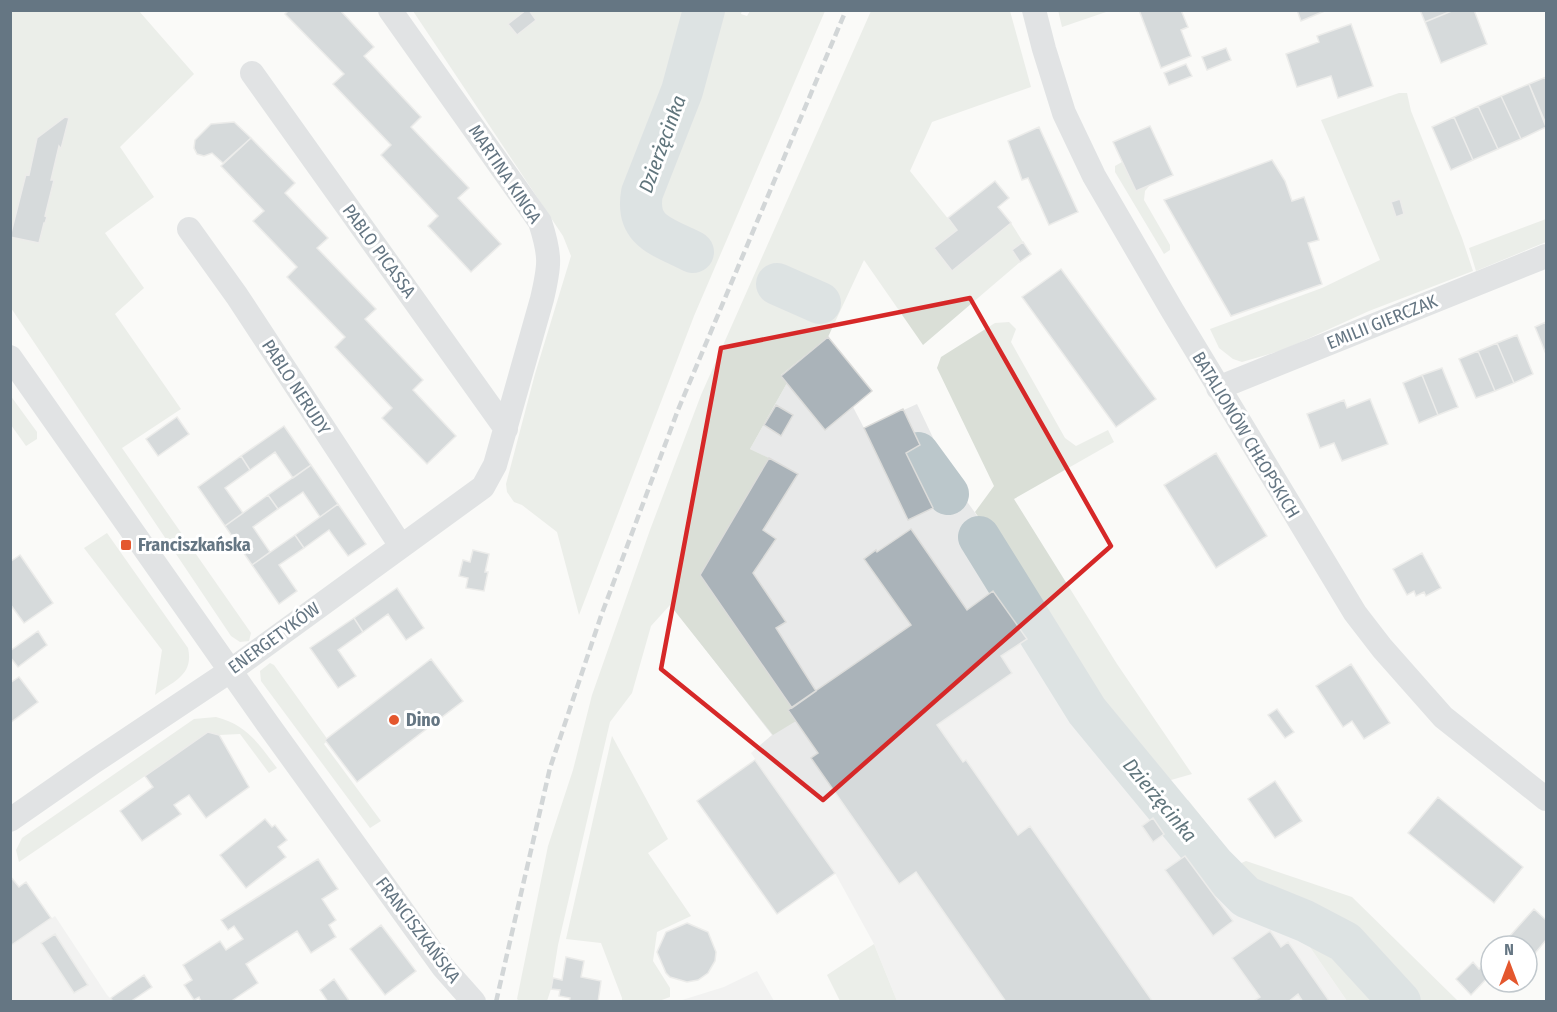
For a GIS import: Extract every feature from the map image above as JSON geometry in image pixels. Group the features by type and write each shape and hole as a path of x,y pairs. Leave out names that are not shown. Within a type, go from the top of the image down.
{"street":[{"name":"MARTINA KINGA","path":"390,10 540,222 549,249 548,273 506,429"},
{"name":"BATALIONÓW CHŁOPSKICH","path":"1034,10 1064,113 1094,176 1218,388 1355,613 1382,648 1443,717 1546,799"},
{"name":"PABLO PICASSA","path":"252,73 506,429"},
{"name":"PABLO NERUDY","path":"189,229 237,296 401,546"},
{"name":"EMILII GIERCZAK","path":"1218,388 1546,256"},
{"name":"FRANCISZKAŃSKA","path":"10,357 230,671 443,967 474,1002"},
{"name":"ENERGETYKÓW","path":"10,820 230,671 483,487 495,465 506,429"}],"highlighted area":[{"path":"970,298 1111,546 823,800 661,669 721,348"}],"shaded area":[{"path":"742,10 741,14 747,16 750,11 825,11 694,316 579,615 557,532 522,505 514,502 507,492 506,484 535,374 571,256 563,236 413,11"},
{"path":"1058,10 1109,10 1109,11 1062,27"},
{"path":"10,11 139,11 194,74 120,147 154,197 105,233 144,288 115,314 181,409 122,448 251,633 249,641 240,642 231,636 11,308"},
{"path":"871,11 1010,11 1031,87 932,122 910,171 957,230 934,248 952,271 1011,223 1023,242 1012,250 1020,262 923,345 864,260 828,337 781,375 787,383 750,449 769,458 701,575 792,708 788,711 796,721 773,735 670,605 651,626 632,693 610,722 547,1001 519,1001 517,999 548,846 573,770 592,695 650,530 701,395"},
{"path":"1399,93 1407,93 1411,111 1473,271 1369,311 1283,350 1242,362 1233,359 1219,348 1210,329 1322,288 1380,260 1321,120"},
{"path":"1122,162 1136,191 1150,185 1145,191 1144,200 1170,245 1170,250 1164,254 1115,172 1115,166"},
{"path":"1546,219 1546,242 1476,271 1469,248"},
{"path":"1009,322 1016,329 1011,342 1065,438 1076,446 1108,430 1114,442 1014,499 1117,664 1192,774 1164,782 1140,793 967,557 969,533 983,524 975,512 994,486 937,368 941,357 995,323"},
{"path":"828,337 872,391 853,407 864,428 917,404 956,486 983,524 967,557 1138,790 1238,916 1303,937 1347,1001 897,1001 874,944 835,873 751,753 772,735 671,605 768,458 750,449 787,383 781,376"},
{"path":"10,395 37,432 37,439 26,446 11,425"},
{"path":"107,533 188,648 188,665 185,671 155,695 162,650 84,548"},
{"path":"270,663 274,665 328,740 324,744 381,821 370,828 261,681 260,671"},
{"path":"216,717 227,720 244,730 258,743 277,768 269,773 240,734 208,733 19,862 16,850 22,838 194,719"},
{"path":"612,736 668,839 648,853 691,916 657,932 653,961 670,988 670,997 659,1001 622,1001 601,943 566,939"},
{"path":"1188,800 1239,864 1246,861 1352,897 1458,1001 1347,1001 1303,937 1238,916 1156,813"},
{"path":"55,916 113,1001 11,1002 11,946"},
{"path":"874,944 897,1001 840,1001 827,975"},
{"path":"757,971 774,1001 679,1001 724,987"}],"building":[{"path":"289,10 340,10 374,47 364,56 421,117 411,127 469,188 458,198 501,244 471,272 428,226 438,216 381,155 391,145 333,84 344,74 285,14"},
{"path":"529,10 536,20 517,35 508,24"},
{"path":"1139,10 1181,10 1188,27 1181,30 1191,56 1161,68"},
{"path":"1297,10 1327,10 1301,21"},
{"path":"1420,10 1454,10 1425,22"},
{"path":"1454,10 1474,10 1487,44 1441,63 1425,22"},
{"path":"1351,24 1373,86 1338,98 1331,76 1297,87 1286,54 1319,42 1317,36"},
{"path":"1226,48 1231,60 1207,70 1202,57"},
{"path":"1186,64 1192,76 1169,85 1164,73"},
{"path":"1546,77 1546,124 1529,84"},
{"path":"1529,84 1546,127 1521,139 1501,96"},
{"path":"1501,96 1521,139 1498,149 1478,106"},
{"path":"1478,106 1498,149 1473,160 1454,117"},
{"path":"65,117 69,118 61,149 59,146 51,180 54,180 45,216 47,217 39,243 10,237 26,174 29,175 37,138"},
{"path":"1454,117 1473,160 1451,170 1432,127"},
{"path":"234,122 251,138 223,163 212,153 204,156 197,154 194,148 195,140 211,124"},
{"path":"1150,126 1173,175 1136,191 1113,142"},
{"path":"1039,127 1078,212 1049,225 1028,178 1022,180 1008,141"},
{"path":"251,138 295,183 285,193 328,238 317,248 376,309 365,319 423,380 413,390 456,436 427,464 382,418 392,408 335,347 345,337 287,277 297,267 253,221 264,211 221,166"},
{"path":"1272,160 1285,181 1292,201 1304,197 1319,240 1308,243 1322,284 1231,316 1164,200"},
{"path":"995,181 1009,198 998,207 1011,223 952,271 934,248 957,230 948,218"},
{"path":"1400,199 1404,214 1396,217 1391,202"},
{"path":"1023,242 1031,254 1020,262 1012,250"},
{"path":"1061,269 1156,399 1116,427 1022,297"},
{"path":"1546,322 1546,354 1535,327"},
{"path":"1517,335 1533,374 1514,383 1497,343"},
{"path":"828,337 872,391 825,430 781,376"},
{"path":"1497,343 1514,383 1495,391 1478,351"},
{"path":"1478,351 1495,391 1476,398 1459,359"},
{"path":"1442,368 1458,407 1438,415 1422,375"},
{"path":"1422,375 1438,415 1419,423 1403,383"},
{"path":"1370,399 1388,444 1342,461 1334,443 1320,448 1307,414 1344,400 1347,408"},
{"path":"776,405 793,415 781,436 764,425"},
{"path":"903,409 920,445 906,453 933,508 908,520 864,428"},
{"path":"177,417 189,434 158,456 146,439"},
{"path":"284,426 311,465 293,478 275,452 250,470 241,456"},
{"path":"1216,453 1267,536 1216,568 1164,485"},
{"path":"241,456 250,470 225,488 243,513 225,526 198,487"},
{"path":"769,458 798,474 763,530 776,539 753,573 786,622 776,628 816,691 792,708 700,575"},
{"path":"311,465 338,504 320,517 303,492 278,509 268,495"},
{"path":"268,495 278,509 253,527 270,552 252,565 225,526"},
{"path":"338,504 366,544 348,556 329,530 304,548 295,535"},
{"path":"911,529 967,610 993,591 1027,639 1001,656 1012,673 937,725 963,762 966,760 1018,835 1030,826 1153,1002 1006,1002 916,872 899,884 811,758 818,753 788,710 911,625 864,559"},
{"path":"295,535 304,548 279,565 297,591 279,604 252,565"},
{"path":"473,550 489,554 484,591 466,588 468,578 459,576 463,560 470,562"},
{"path":"1422,553 1441,588 1426,596 1424,592 1416,596 1414,591 1407,595 1393,569"},
{"path":"20,555 53,603 24,623 10,604 10,562"},
{"path":"397,588 424,628 406,640 388,614 363,632 354,618"},
{"path":"354,618 363,632 338,650 356,676 338,688 310,648"},
{"path":"38,631 47,645 18,667 10,657 10,651"},
{"name":"Dino","path":"431,659 463,701 357,782 325,740"},
{"path":"1351,664 1390,723 1364,739 1352,721 1343,727 1316,686"},
{"path":"19,677 38,702 10,723 10,683"},
{"path":"1277,709 1294,732 1285,738 1268,715"},
{"path":"208,732 219,735 249,787 206,818 189,795 174,805 181,814 142,841 120,811 153,787 145,776"},
{"path":"755,760 835,873 777,914 697,801"},
{"path":"1275,781 1302,821 1275,838 1248,799"},
{"path":"1438,797 1523,867 1494,903 1408,833"},
{"path":"1153,818 1164,834 1153,842 1142,826"},
{"path":"265,819 272,827 275,825 287,840 278,847 286,857 246,888 220,855"},
{"path":"1185,856 1233,921 1213,936 1165,870"},
{"path":"318,859 338,889 322,899 336,920 329,925 336,937 311,953 297,931 246,964 258,983 230,1002 201,1002 199,997 194,1000 184,985 192,980 183,965 220,941 226,950 243,939 234,926 228,930 221,920"},
{"path":"10,876 19,887 26,882 51,918 10,946"},
{"path":"1534,909 1546,920 1546,940 1539,948 1539,934 1512,934"},
{"path":"687,923 708,932 716,952 715,961 708,973 698,980 687,982 670,977 666,973 657,952 666,932"},
{"path":"381,925 416,971 385,995 350,949"},
{"path":"1270,931 1281,947 1288,942 1330,1002 1303,1002 1298,994 1288,1002 1252,1002 1260,997 1232,958"},
{"path":"55,934 88,985 74,993 41,943"},
{"path":"566,957 584,961 581,977 601,981 598,1002 569,1002 570,998 559,996 560,990 551,989 553,978 562,980"},
{"path":"1473,962 1479,969 1479,987 1471,995 1456,979"},
{"path":"144,975 152,987 133,1000 134,1002 113,1002 111,998"},
{"path":"334,979 350,1002 328,1002 320,990"}],"waterway":[{"name":"Dzierżęcinka","path":"693,252 654,232 647,225 641,206 642,193 682,91 704,10"},
{"name":"Dzierżęcinka","path":"777,284 820,303"},
{"name":"Dzierżęcinka","path":"918,453 948,494"},
{"name":"Dzierżęcinka","path":"979,537 1087,711 1214,865 1246,897 1305,921 1345,942 1400,1002"}],"railway":[{"path":"496,1002 550,768 601,616 678,410 846,10"}],"place":[{"name":"Franciszkańska","path":"126,545"},
{"name":"Dino","path":"394,720"}]}
